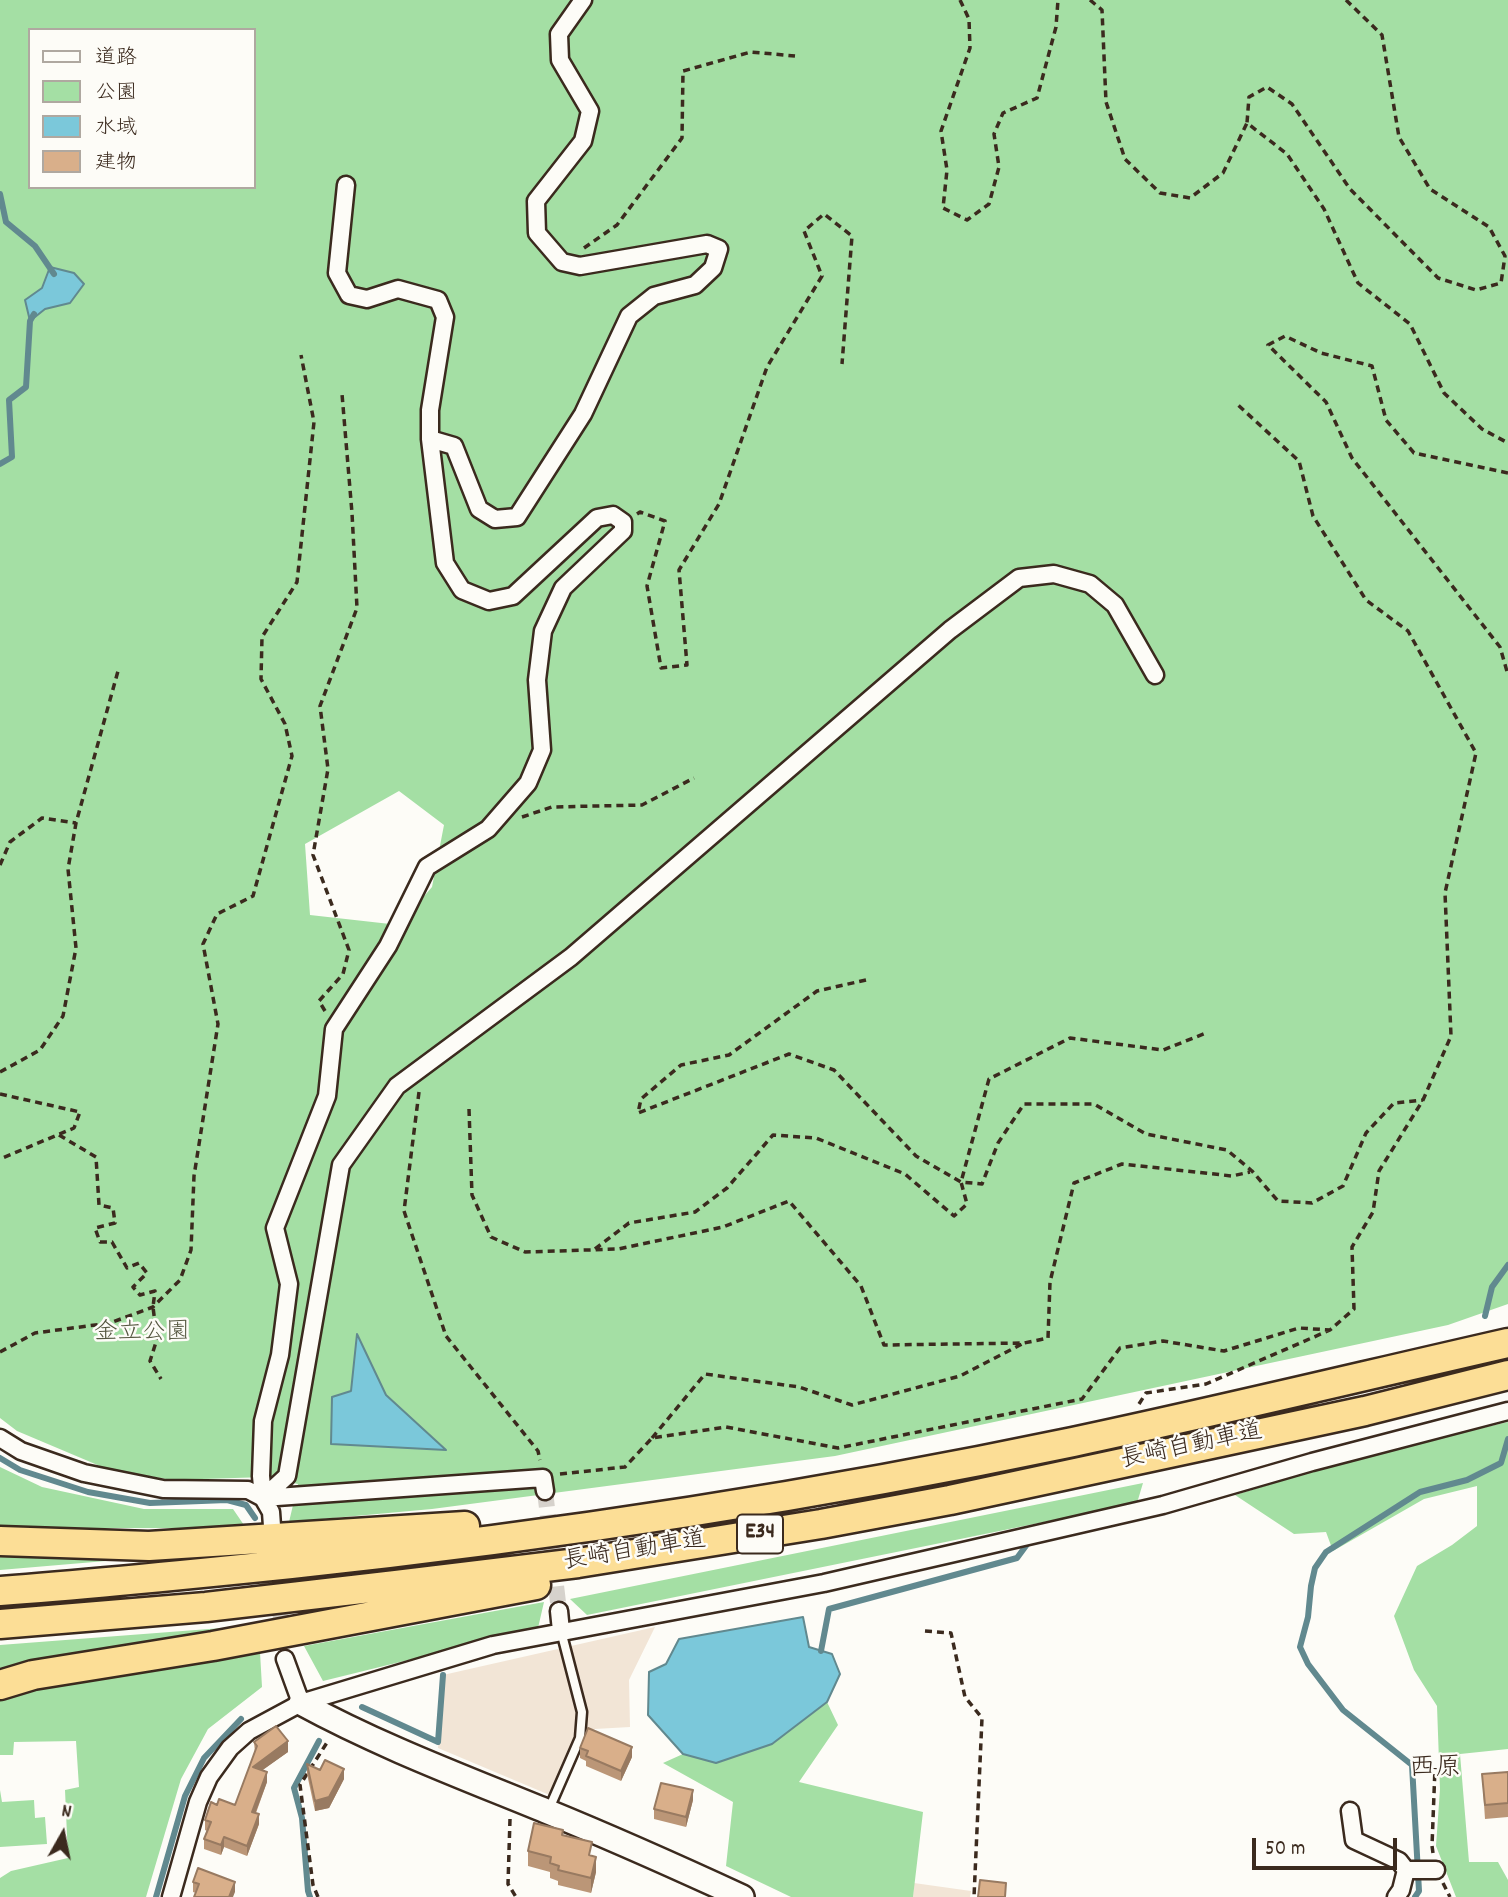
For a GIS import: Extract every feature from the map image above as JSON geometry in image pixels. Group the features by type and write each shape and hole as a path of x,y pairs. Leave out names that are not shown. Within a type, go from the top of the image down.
{"highway":[{"name":"長崎自動車道","path":"0,1591 378,1555 692,1511 917,1472 1074,1441 1508,1343"},
{"name":"長崎自動車道","path":"0,1624 206,1607 578,1563 821,1524 950,1500 1365,1411 1508,1375"},
{"path":"0,1685 33,1675 213,1646 822,1530 950,1500"},
{"path":"0,1541 149,1546 692,1511"}],"street":[{"path":"430,439 454,446 479,509 495,519 517,517 583,414 629,316 654,296 695,285 713,268 719,249 707,244 580,266 562,262 537,233 536,201 583,141 590,111 560,60 559,34 583,0"},
{"path":"272,1526 271,1512 263,1498 263,1421 280,1355 289,1284 275,1228 327,1096 334,1029 388,946 427,867 488,829 528,783 542,750 537,680 543,631 563,588 623,531 623,522 613,515 597,518 513,596 489,601 462,590 445,564 430,439 430,410 445,317 438,300 398,289 367,299 348,295 338,272 346,185"},
{"path":"263,1498 287,1476 341,1165 397,1086 571,957 950,630 1019,578 1054,574 1090,584 1115,605 1155,675"},
{"path":"171,1897 198,1802 209,1777 230,1748 249,1731 301,1703 493,1645 824,1583 1163,1505 1311,1462 1508,1411"},
{"path":"0,1438 21,1451 84,1473 163,1489 248,1490 263,1498 544,1485"},
{"path":"559,1611 561,1631"},
{"path":"285,1659 301,1703 340,1724 672,1864 742,1897"},
{"path":"1350,1811 1354,1840 1399,1861 1406,1870"},
{"path":"1406,1870 1431,1870"},
{"path":"1396,1897 1401,1890 1406,1870"}],"lane":[{"path":"548,1812 580,1738 582,1712 561,1631"}],"path":[{"path":"960,0 969,19 970,48 941,131 947,170 943,208 967,220 989,204 999,167 994,134 1003,113 1037,98 1056,27 1058,0"},
{"path":"1090,0 1102,10 1106,102 1125,159 1160,193 1190,198 1223,173 1247,123 1249,97 1267,87 1292,104 1350,188 1438,278 1476,290 1501,283 1505,256 1489,227 1430,189 1399,137 1382,34 1346,0"},
{"path":"562,262 617,225 682,138 683,71 751,52 794,56"},
{"path":"1247,123 1287,154 1324,209 1358,283 1410,324 1444,393 1482,429 1508,443"},
{"path":"623,522 640,512 665,521 647,586 661,668 687,665 679,570 719,504 767,367 822,276 804,230 824,214 852,236 842,364"},
{"path":"1508,473 1414,453 1386,420 1373,366 1321,353 1285,336 1269,345 1326,402 1352,458 1500,647 1508,675"},
{"path":"0,1352 35,1333 110,1322 153,1307 180,1280 191,1250 194,1176 218,1024 203,944 217,914 253,896 292,756 285,724 261,679 262,637 297,582 314,422 301,355"},
{"path":"334,1029 319,1001 343,974 349,950 313,855 328,769 320,706 357,608 342,394"},
{"path":"1137,1405 1146,1393 1206,1384 1330,1329 1354,1309 1352,1247 1373,1212 1379,1171 1423,1100 1451,1036 1445,893 1475,753 1408,631 1366,600 1313,516 1299,461 1238,405"},
{"path":"0,1072 40,1050 63,1016 76,948 68,869 76,823 118,671"},
{"path":"488,829 552,807 642,805 694,778"},
{"path":"0,865 10,842 42,818 76,823"},
{"path":"866,979 817,991 729,1055 681,1065 640,1099 638,1113 789,1054 834,1070 916,1156 961,1182 982,1184 998,1143 1024,1104 1094,1104 1146,1134 1227,1150 1252,1171 1278,1201 1312,1203 1343,1186 1366,1133 1394,1103 1423,1100"},
{"path":"594,1250 629,1223 695,1212 727,1188 772,1135 816,1138 905,1174 954,1216 967,1204 961,1182 989,1079 1070,1038 1163,1050 1206,1033"},
{"path":"422,1067 404,1211 446,1336 538,1451 544,1485 567,1472 625,1467 705,1374 799,1387 852,1405 960,1376 1024,1343"},
{"path":"0,1094 80,1112 75,1128 0,1159"},
{"path":"469,1109 472,1195 491,1237 525,1252 618,1249 723,1227 789,1201 861,1286 884,1345 1024,1343 1048,1338 1050,1282 1074,1183 1122,1164 1232,1176 1252,1171"},
{"path":"60,1135 96,1157 99,1205 113,1208 115,1223 95,1228 100,1242 112,1242 127,1268 139,1263 147,1273 133,1287 140,1295 155,1291 153,1307 157,1339 150,1361 161,1379"},
{"path":"652,1438 726,1427 838,1448 1082,1399 1120,1348 1163,1341 1224,1351 1299,1328 1330,1329"},
{"path":"925,1631 951,1633 965,1697 982,1718 974,1897"},
{"path":"318,1897 313,1885 300,1785 340,1724"},
{"path":"1435,1768 1431,1870 1450,1897"},
{"path":"510,1796 508,1884 516,1897"}],"shaded area":[{"path":"655,1627 629,1680 630,1727 577,1730 552,1796 438,1748 443,1675"},
{"path":"914,1883 971,1891 970,1897 913,1897"}],"green space":[{"name":"金立公園","path":"0,0 1508,0 1508,1304 1448,1325 835,1456 432,1509 289,1522 298,1484 266,1477 172,1480 107,1469 17,1431 0,1418","holes":["399,791 444,825 432,887 399,925 310,915 305,844"]},
{"path":"1508,1422 1508,1749 1460,1754 1469,1862 1498,1862 1508,1880 1508,1897 1456,1897 1436,1846 1440,1789 1437,1706 1414,1670 1394,1616 1417,1566 1477,1526 1477,1486 1424,1499 1333,1551 1326,1532 1294,1534 1235,1495 1373,1453"},
{"path":"0,1467 42,1487 144,1509 233,1509 246,1528 0,1528"},
{"path":"1143,1483 1137,1503 587,1615 570,1599"},
{"path":"0,1552 153,1557 0,1570"},
{"path":"544,1602 538,1628 323,1681 304,1646"},
{"path":"248,1626 0,1676 0,1645"},
{"path":"260,1652 262,1687 208,1729 181,1779 146,1897 0,1897 0,1878 11,1871 68,1858 65,1790 79,1787 76,1741 14,1742 13,1755 0,1755 0,1690"},
{"path":"827,1702 838,1725 799,1782 923,1812 913,1897 791,1897 726,1866 733,1802 663,1763 683,1754 716,1763 772,1744"},
{"path":"0,1790 2,1802 34,1800 35,1818 45,1817 47,1844 0,1847"}],"water":[{"path":"50,267 74,273 84,284 70,303 45,309 30,321 25,300 42,288"},
{"path":"357,1334 386,1395 446,1450 331,1444 332,1397 351,1391"},
{"path":"803,1617 809,1647 832,1654 840,1674 827,1702 772,1744 716,1763 683,1754 648,1715 649,1672 666,1664 679,1639"}],"building":[{"path":"276,1726 288,1741 253,1767 267,1772 252,1812 259,1814 247,1846 224,1837 221,1845 204,1839 211,1822 205,1820 211,1802 217,1805 219,1799 235,1805 257,1746 254,1742"},
{"path":"588,1728 632,1747 621,1771 586,1756 588,1751 580,1748"},
{"path":"325,1760 344,1769 329,1797 315,1801 307,1764 320,1770"},
{"path":"1508,1772 1508,1803 1485,1805 1482,1774"},
{"path":"661,1783 693,1790 686,1817 654,1809"},
{"path":"534,1823 563,1830 562,1835 592,1842 589,1855 596,1857 591,1878 558,1870 559,1866 550,1863 551,1857 528,1851"},
{"path":"198,1868 235,1882 229,1897 194,1897 199,1884 193,1882"},
{"path":"980,1880 1006,1883 1005,1897 978,1897"}],"waterway":[{"path":"0,194 6,222 35,246 54,274"},
{"path":"0,464 12,457 9,400 26,387 30,321 34,314"},
{"path":"1485,1316 1492,1287 1508,1265"},
{"path":"1415,1897 1419,1891 1412,1765 1343,1710 1308,1664 1300,1647 1308,1617 1311,1586 1315,1568 1326,1552 1420,1492 1467,1480 1501,1463 1508,1439"},
{"path":"0,1458 20,1470 88,1492 150,1503 227,1500 246,1505 255,1518"},
{"path":"821,1651 829,1609 1017,1558 1028,1543 1034,1541"},
{"path":"362,1707 438,1742 443,1675"},
{"path":"156,1897 185,1796 204,1758 241,1719"},
{"path":"310,1897 302,1818 294,1788 319,1741"}],"tunnel":[{"path":"545,1491 559,1611"},
{"path":"275,1560 285,1659"}],"district":[{"name":"西原","path":"1435,1770"}]}
